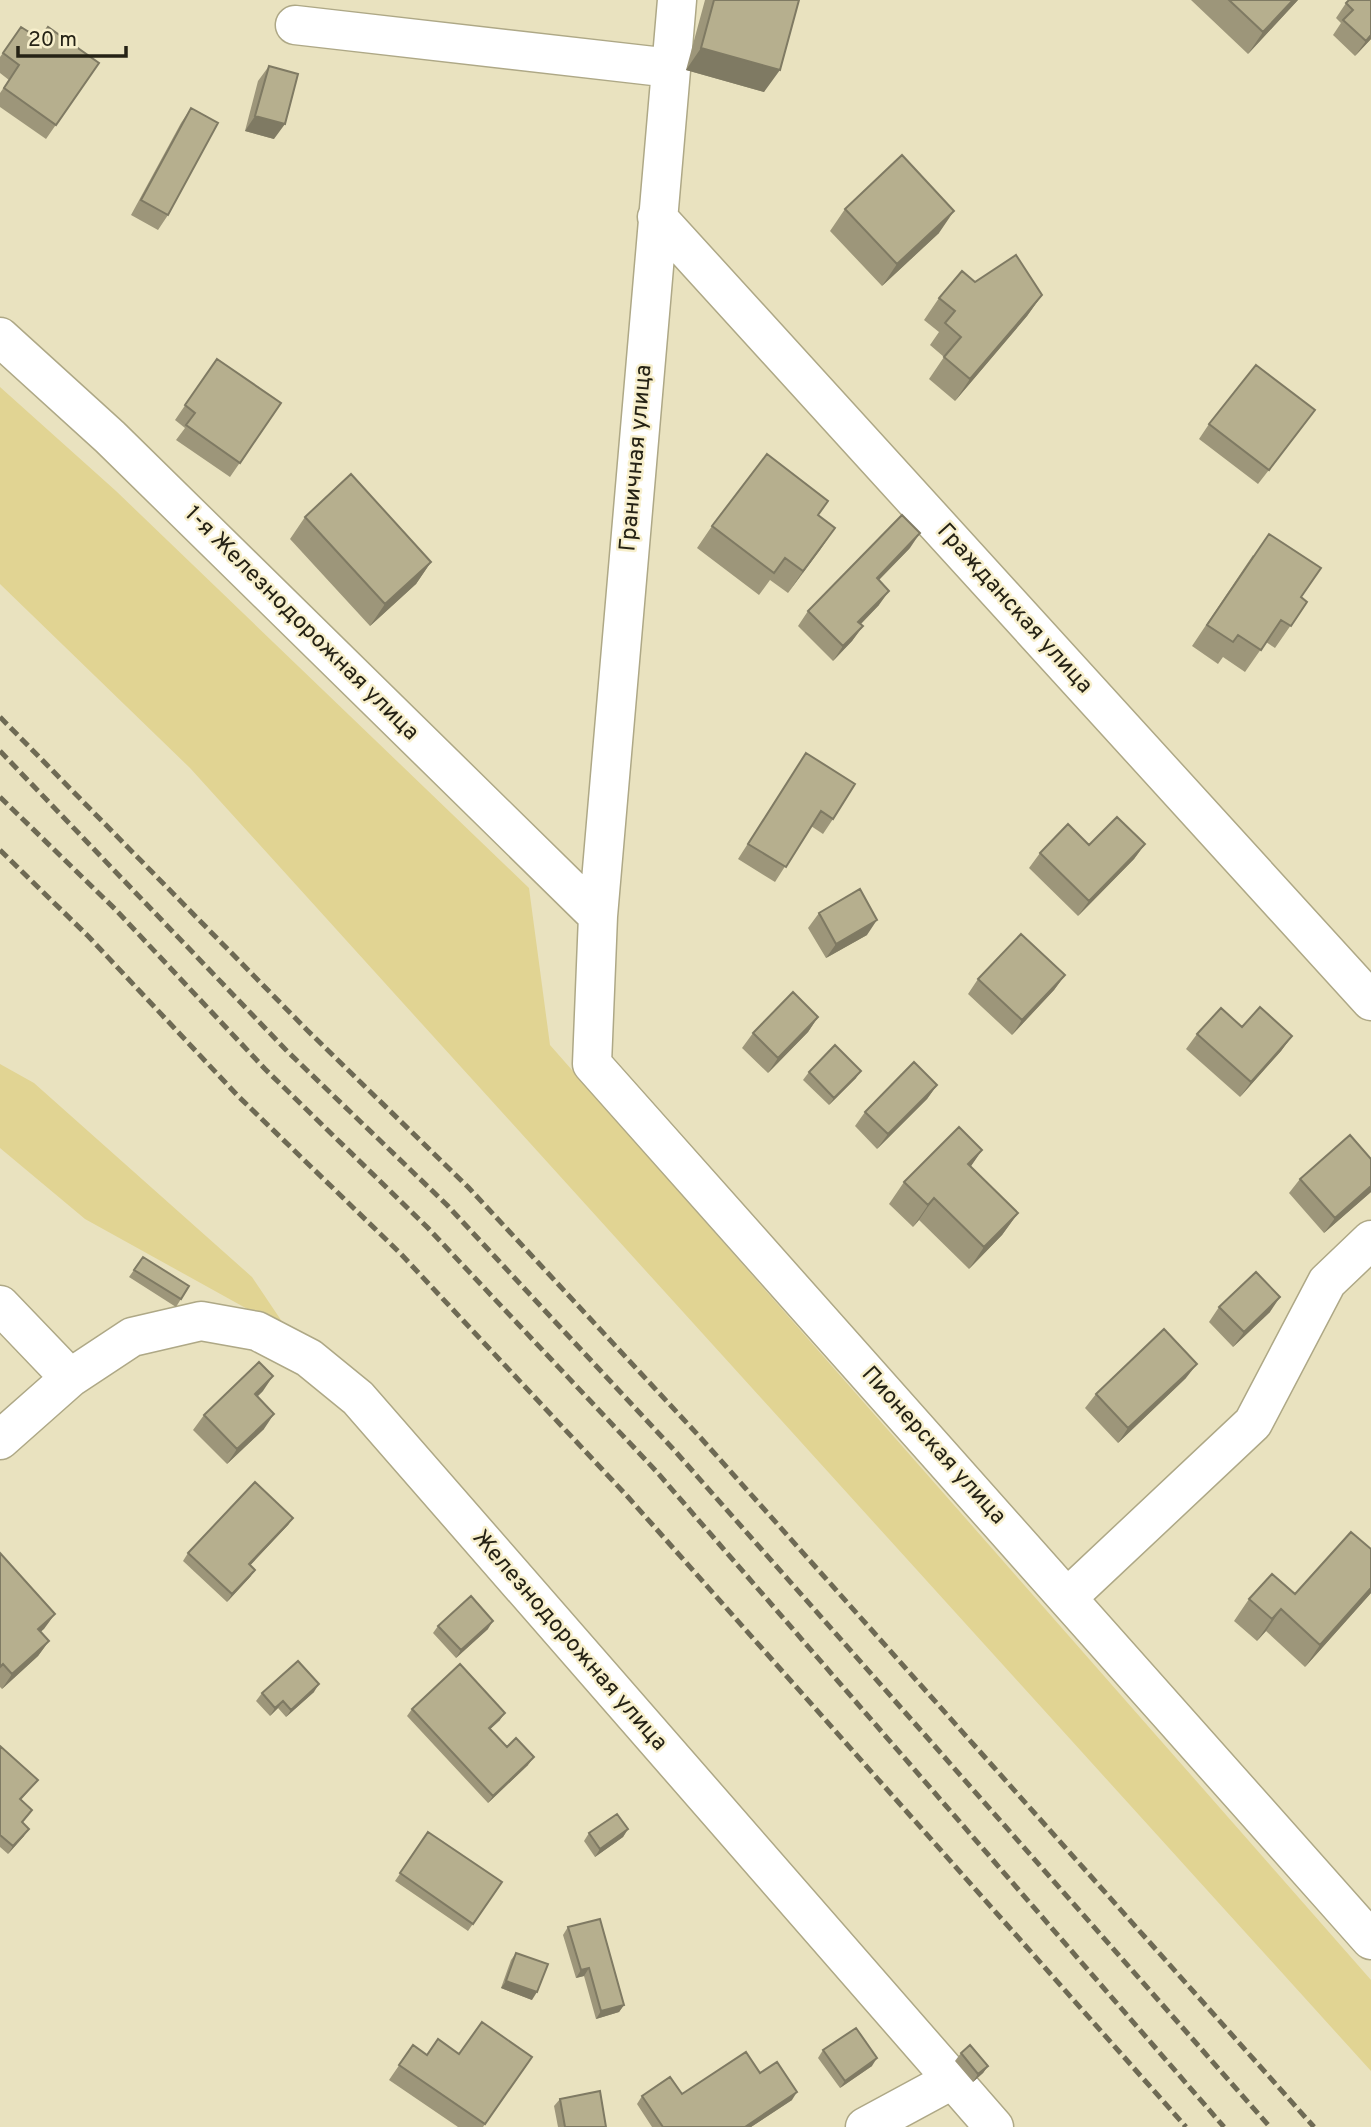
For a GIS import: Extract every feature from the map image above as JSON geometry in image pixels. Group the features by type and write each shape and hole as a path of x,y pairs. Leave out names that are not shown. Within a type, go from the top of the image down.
{"street":[{"name":"Граничная улица","path":"598,916 677,0"},
{"path":"295,25 670,68"},
{"name":"Гражданская улица","path":"657,217 1371,1001"},
{"name":"1-я Железнодорожная улица","path":"0,337 110,437 598,916"},
{"name":"Пионерская улица","path":"598,916 592,1064 1371,1940"},
{"path":"1068,1597 1253,1423 1327,1282 1371,1240"},
{"path":"0,1305 70,1378"},
{"name":"Железнодорожная улица","path":"0,1440 70,1378 132,1337 201,1321 257,1331 309,1357 358,1398 994,2127"},
{"path":"865,2127 951,2080"}],"shaded area":[{"path":"0,387 116,491 529,888 550,1045 1371,1980 1371,2071 190,768 0,584"},
{"path":"0,1064 34,1083 252,1277 289,1332 85,1219 0,1148"}],"building":[{"path":"714,0 799,0 780,70 701,48"},
{"path":"1229,0 1293,0 1263,32"},
{"path":"1349,0 1371,0 1371,35 1366,41 1343,20 1353,10 1346,3"},
{"path":"21,27 40,39 48,27 99,63 56,125 4,88 19,65 3,53"},
{"path":"269,66 298,74 285,124 255,116"},
{"path":"191,108 218,123 168,215 141,200"},
{"path":"902,155 954,211 897,264 845,209"},
{"path":"1016,255 1042,295 970,379 944,357 961,337 945,323 955,311 939,298 962,271 975,282"},
{"path":"217,359 281,403 240,463 186,425 195,413 185,405"},
{"path":"1256,365 1315,410 1269,470 1209,424"},
{"path":"767,454 828,501 818,515 835,528 803,571 785,558 774,573 712,526"},
{"path":"351,474 431,562 385,604 305,517"},
{"path":"902,515 920,533 877,578 889,591 858,622 863,626 843,646 808,611"},
{"path":"1269,534 1321,568 1301,597 1307,602 1291,626 1281,620 1261,650 1238,635 1233,642 1207,625"},
{"path":"806,753 855,784 833,819 821,811 786,867 748,844"},
{"path":"1117,817 1145,844 1089,901 1040,853 1068,824 1089,845"},
{"path":"860,889 877,920 836,944 819,913"},
{"path":"1021,934 1065,975 1022,1020 978,979"},
{"path":"793,992 818,1017 778,1058 753,1033"},
{"path":"1260,1007 1292,1036 1251,1082 1197,1034 1221,1008 1242,1027"},
{"path":"835,1045 861,1071 834,1098 809,1072"},
{"path":"914,1062 937,1085 888,1134 865,1112"},
{"path":"959,1127 982,1150 968,1164 1018,1213 984,1247 934,1198 928,1205 904,1182"},
{"path":"1350,1135 1371,1159 1371,1186 1335,1218 1300,1179"},
{"path":"143,1257 189,1286 181,1299 134,1270"},
{"path":"1256,1272 1280,1297 1244,1332 1219,1307"},
{"path":"1164,1329 1197,1364 1128,1428 1096,1394"},
{"path":"259,1362 273,1376 255,1394 274,1414 237,1449 204,1415"},
{"path":"255,1482 293,1518 249,1564 255,1570 232,1594 188,1553"},
{"path":"1351,1532 1371,1549 1371,1588 1320,1645 1281,1609 1272,1619 1249,1599 1272,1574 1295,1594"},
{"path":"0,1553 55,1614 38,1629 49,1641 12,1674 3,1664 0,1667"},
{"path":"471,1596 493,1621 461,1650 438,1626"},
{"path":"298,1661 319,1684 291,1710 283,1701 275,1708 262,1693"},
{"path":"460,1664 505,1713 489,1728 507,1747 516,1738 534,1757 493,1796 412,1709"},
{"path":"0,1746 38,1780 20,1799 32,1810 22,1822 29,1829 13,1846 0,1835"},
{"path":"617,1814 628,1829 600,1849 589,1833"},
{"path":"428,1832 502,1882 473,1924 400,1873"},
{"path":"600,1919 624,2005 601,2011 589,1968 581,1970 568,1927"},
{"path":"516,1953 548,1964 537,1992 506,1981"},
{"path":"482,2022 532,2057 485,2124 399,2065 413,2045 427,2055 438,2039 459,2054"},
{"path":"856,2028 877,2058 845,2081 823,2050"},
{"path":"970,2045 988,2066 978,2074 961,2053"},
{"path":"746,2052 760,2073 777,2062 797,2092 745,2127 663,2127 642,2096 670,2077 682,2094"},
{"path":"600,2091 606,2127 565,2127 560,2099"}],"railway":[{"path":"0,717 307,1030 468,1187 699,1436 1314,2127"},
{"path":"0,751 287,1051 447,1205 675,1451 1270,2127"},
{"path":"0,797 115,909 265,1069 427,1227 656,1471 1224,2127"},
{"path":"0,850 88,936 238,1096 400,1253 628,1497 1186,2127"}]}
